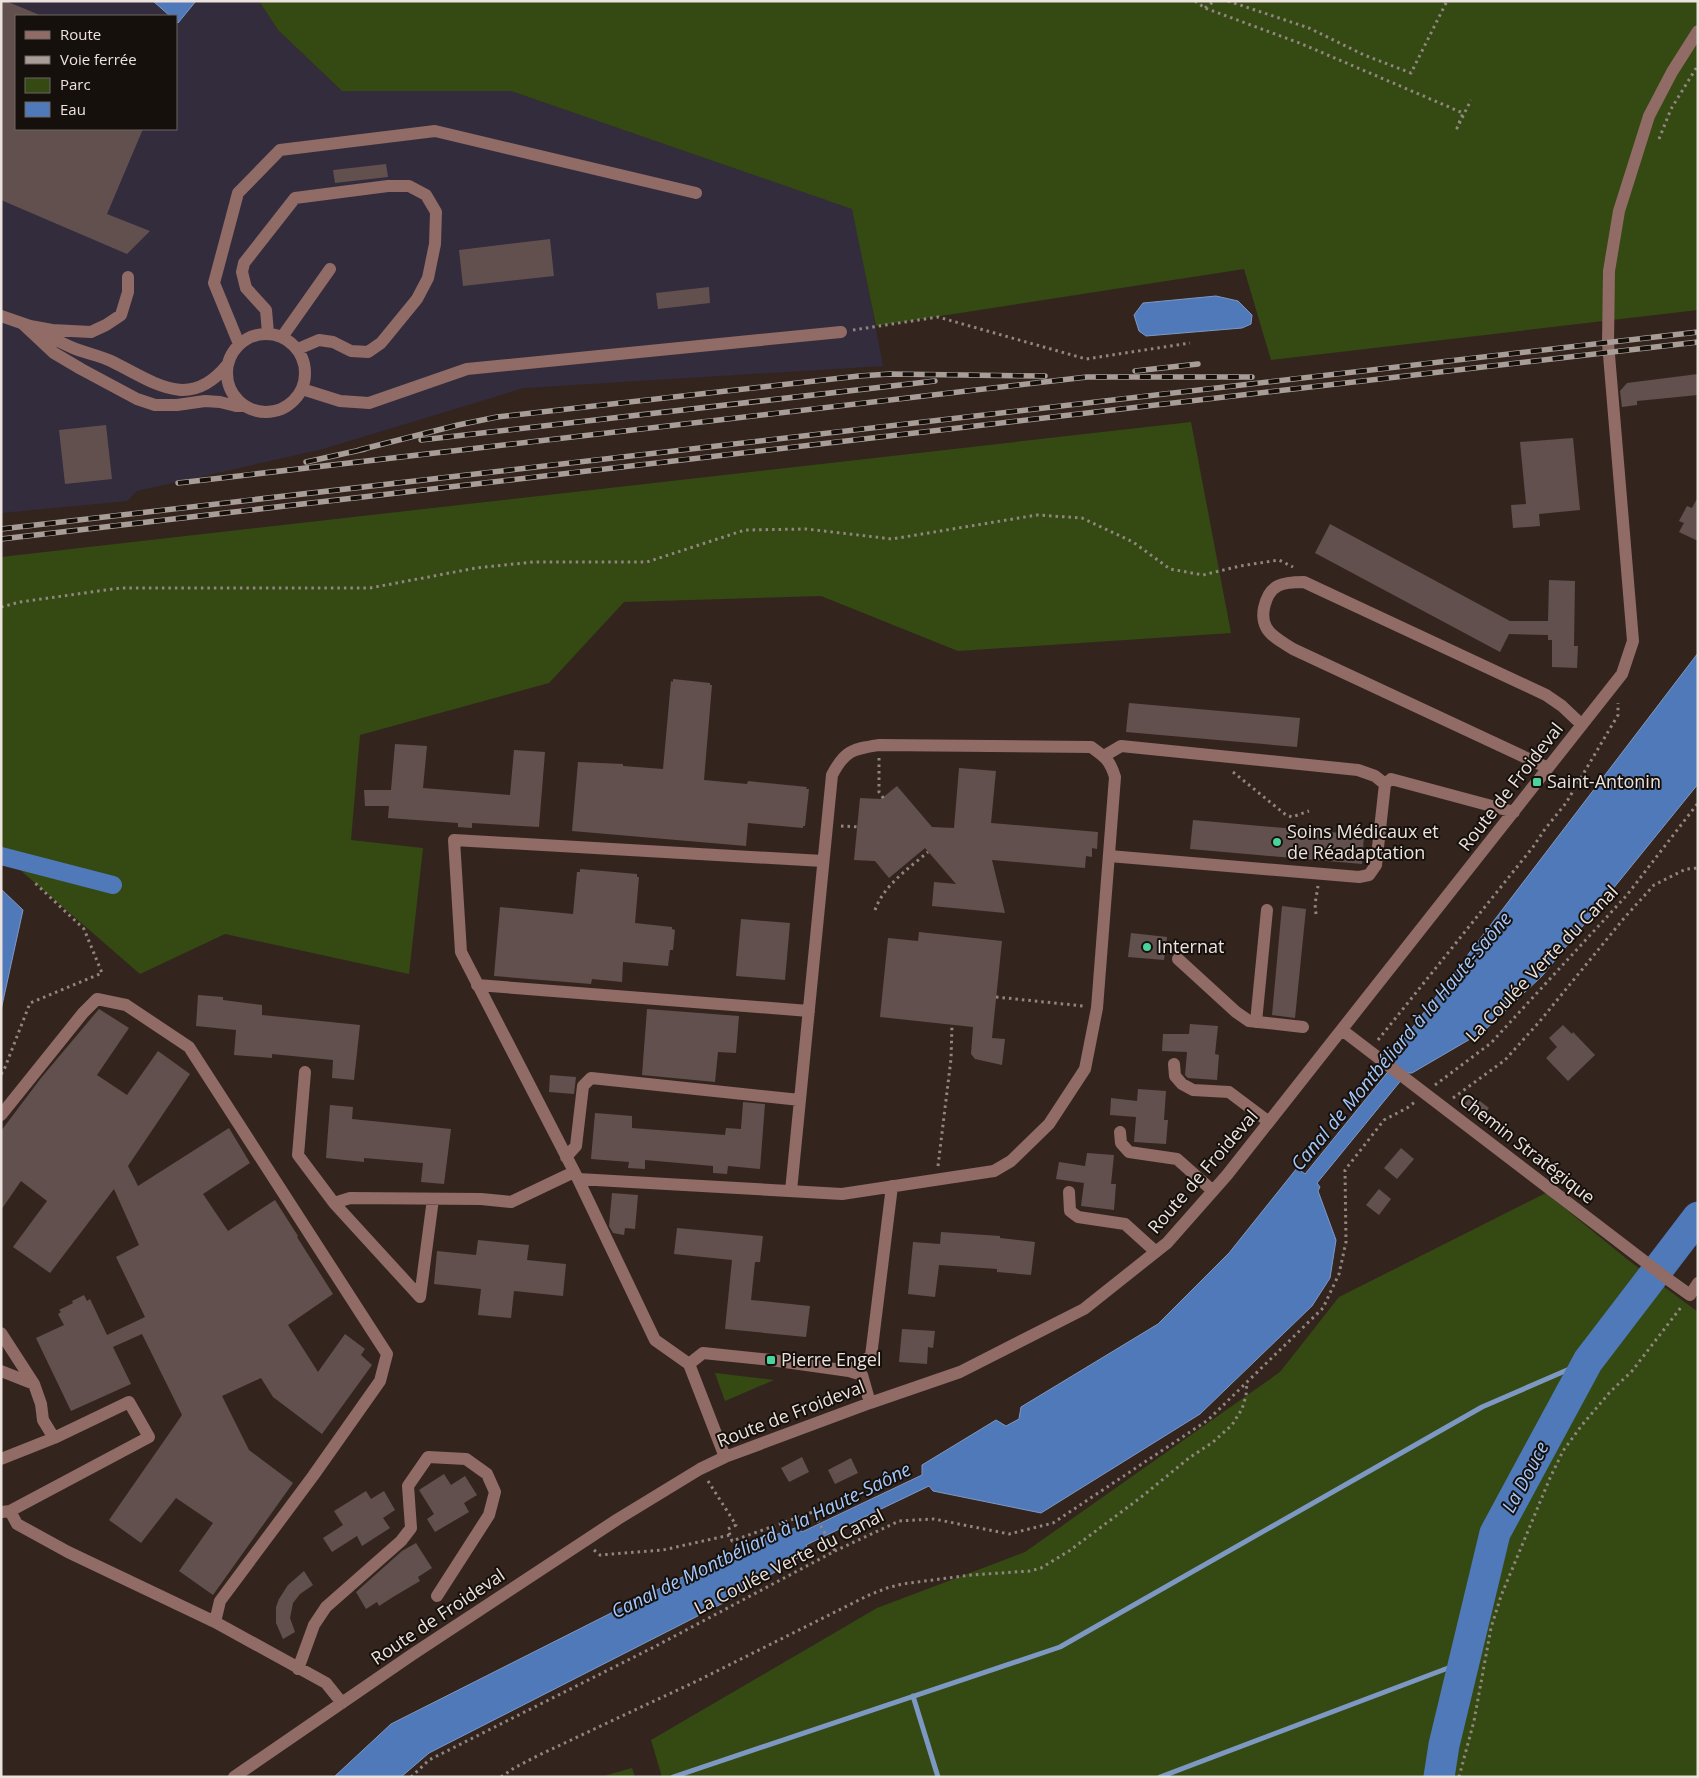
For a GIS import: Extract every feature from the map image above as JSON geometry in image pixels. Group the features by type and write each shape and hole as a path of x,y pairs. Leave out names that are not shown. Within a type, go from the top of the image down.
{"street":[{"name":"Route de Froideval","path":"234,1777 585,1541 700,1469 725,1457 870,1402 960,1372 1084,1309 1167,1243 1213,1192 1622,674 1633,641 1608,352 1609,271 1621,204 1649,116 1672,72 1698,31"},
{"path":"239,344 214,283 238,193 280,150 435,131 474,142 696,193"},
{"path":"268,333 266,310 246,288 242,272 244,263 295,198 388,186 409,186 426,195 436,212 435,244 428,278 417,299 381,343 368,352 351,351 333,342 319,340 298,349"},
{"path":"282,337 330,269"},
{"path":"26,325 52,330 91,332 106,325 121,315 128,292 128,277"},
{"path":"1,316 26,325 71,348 110,361 161,387 178,391 197,388 217,378 228,365"},
{"path":"26,325 54,352 81,370 137,399 155,405 177,405 205,401 245,406"},
{"path":"302,389 340,401 369,403 467,370 841,332"},
{"path":"268,333 282,337 298,349 304,362 306,376 302,389 290,404 271,412 258,412 245,406 236,398 230,388 227,377 228,365 232,354 239,344 252,336 268,333"},
{"path":"1548,768 1293,649 1276,638 1266,626 1263,613 1270,591 1278,585 1290,582 1304,582 1546,695 1562,706 1582,725"},
{"path":"334,1203 350,1198 480,1199 511,1202 576,1176 791,1191 842,1194 994,1171 1011,1161 1049,1124 1085,1069 1097,1008 1115,777 1112,764 1104,756 1091,748 879,745 856,749 840,759 832,775 791,1191"},
{"path":"1104,756 1121,746 1358,770 1375,776 1385,784"},
{"path":"1109,856 1360,877 1369,875 1376,865 1385,784 1391,779 1514,812"},
{"path":"725,1457 709,1421 689,1364 655,1340 576,1176 461,952 454,840 823,860"},
{"path":"1256,1022 1267,910"},
{"path":"1178,959 1236,1012 1249,1021 1303,1027"},
{"path":"478,984 809,1011"},
{"path":"1,1115 82,1013 97,998 126,1005 189,1047 386,1354 380,1381 313,1476 220,1601 215,1622"},
{"name":"Chemin Stratégique","path":"1342,1030 1644,1262 1690,1295"},
{"path":"1174,1064 1175,1076 1182,1084 1193,1090 1229,1092 1269,1122"},
{"path":"305,1072 298,1156 334,1203 420,1297 433,1199"},
{"path":"566,1157 576,1146 583,1086 591,1078 800,1100"},
{"path":"1120,1132 1121,1143 1130,1152 1178,1159 1213,1192"},
{"path":"850,1371 870,1356 892,1186"},
{"path":"1069,1192 1070,1210 1078,1217 1125,1224 1156,1252"},
{"path":"1690,1295 1698,1284"},
{"path":"1,1333 34,1384 41,1404 43,1420 54,1438"},
{"path":"689,1364 703,1353 850,1371 862,1375 870,1402"},
{"path":"1,1371 34,1384"},
{"path":"1,1458 54,1438 129,1402 149,1437 5,1511 17,1524 68,1552 215,1622 326,1683 342,1703"},
{"path":"298,1669 314,1625 326,1607 401,1541 411,1528 408,1486 428,1457 466,1459 487,1474 495,1492 489,1515 437,1596"}],"path":[{"path":"1195,1 1205,8 1302,44 1463,113 1456,128 1472,100"},
{"path":"1205,8 1214,1"},
{"path":"1228,1 1309,28 1411,74 1447,1"},
{"path":"1656,146 1671,110 1698,65"},
{"path":"841,332 938,317 1086,359 1190,343"},
{"path":"1,607 20,602 120,588 370,588 476,568 533,562 646,562 746,530 806,529 892,539 1037,515 1082,518 1133,542 1170,569 1203,575 1240,566 1279,560 1296,568"},
{"path":"1370,1050 1527,855 1566,803 1618,716 1619,690 1612,687"},
{"path":"879,745 879,792 884,799"},
{"path":"1221,756 1223,764 1286,815 1292,817 1309,811"},
{"name":"La Coulée Verte du Canal","path":"411,1777 429,1760 656,1646 835,1551 899,1521 934,1519 1009,1534 1052,1523 1208,1420 1323,1308 1339,1274 1346,1242 1345,1170 1384,1120 1406,1108 1491,1043 1627,895 1698,803"},
{"path":"875,910 878,901 895,880 928,852"},
{"path":"1442,1105 1505,1060 1540,1021 1624,917 1654,884 1686,869 1698,868"},
{"path":"1316,914 1315,904 1320,874"},
{"path":"1,1074 30,1003 102,973 84,929 35,883"},
{"path":"996,996 1097,1008"},
{"path":"936,1180 951,1059 952,1025"},
{"path":"1459,1777 1474,1721 1490,1628 1501,1596 1550,1478 1564,1451 1582,1425 1610,1392 1632,1371 1690,1295"},
{"path":"501,1777 539,1755 702,1679 869,1595 902,1584 971,1575 1030,1571 1041,1568 1069,1551 1226,1431 1242,1409 1246,1396 1247,1382"},
{"path":"700,1469 736,1526 728,1529 732,1541 813,1512 835,1551"},
{"path":"585,1541 600,1555 663,1550 730,1535"}],"shaded area":[{"path":"1,1 259,1 278,30 342,91 511,91 853,209 883,366 524,388 323,449 137,491 127,501 1,513"}],"green space":[{"path":"259,1 1698,1 1698,310 1271,360 1244,269 876,326 852,209 511,91 342,91 278,30"},
{"path":"1191,422 1231,633 958,651 821,596 624,602 549,683 360,735 351,840 423,848 409,974 225,934 140,974 19,869 1,865 1,557"},
{"path":"1546,1193 1628,1260 1698,1312 1698,1777 662,1777 651,1740 877,1608 1025,1552 1280,1372 1339,1297"},
{"path":"715,1373 774,1380 725,1401"},
{"path":"632,1768 635,1777 600,1777"}],"water":[{"path":"153,1 196,1 178,23 178,15 169,15"},
{"path":"1216,296 1238,301 1252,315 1251,324 1242,328 1146,336 1139,331 1134,315 1143,303"},
{"name":"Canal de Montbéliard à la Haute-Saône","path":"1698,653 1698,784 1543,975 1484,1031 1412,1073 1407,1073 1317,1183 1320,1187 1318,1191 1336,1240 1330,1278 1312,1306 1200,1414 1041,1513 933,1491 929,1486 806,1545 809,1551 731,1599 429,1753 401,1777 334,1777 391,1724 746,1545 798,1527 802,1532 922,1475 922,1465 996,1420 1006,1426 1019,1419 1021,1407 1158,1324 1229,1253 1297,1168 1305,1174 1395,1063 1390,1057"},
{"path":"1,889 23,910 1,1010"}],"building":[{"path":"1,1 6,1 40,15 15,15 15,130 143,130 107,214 150,231 127,254 1,200"},
{"path":"386,164 388,177 335,183 333,170"},
{"path":"550,239 554,276 463,286 459,250"},
{"path":"709,287 710,303 658,309 656,293"},
{"path":"1698,374 1698,395 1637,401 1637,405 1622,407 1620,391 1627,383"},
{"path":"106,425 112,479 65,484 59,430"},
{"path":"1573,438 1580,510 1539,514 1540,526 1513,528 1511,505 1526,504 1520,442"},
{"path":"1698,497 1698,541 1679,532 1684,523 1679,521 1687,506 1692,508"},
{"path":"1330,524 1510,621 1548,621 1549,580 1575,581 1574,646 1578,646 1577,668 1552,667 1552,640 1548,640 1548,635 1509,634 1500,652 1315,553"},
{"path":"673,679 710,683 712,685 704,780 747,784 748,781 807,787 806,789 809,789 805,826 803,828 748,823 746,846 572,831 578,762 623,764 623,766 663,769 671,681 673,682"},
{"path":"1129,703 1300,718 1297,747 1126,732"},
{"path":"395,744 427,746 423,788 510,795 514,750 545,752 539,827 472,823 472,828 458,827 458,823 388,818 389,806 365,806 364,790 391,790"},
{"path":"959,768 996,771 991,823 1098,832 1097,849 1092,848 1092,857 1086,856 1085,868 992,860 1005,913 932,906 934,882 956,884 925,848 889,878 875,861 854,860 860,798 881,799 897,786 932,827 954,828"},
{"name":"Soins Médicaux et de Réadaptation","path":"1193,820 1364,835 1362,864 1190,849"},
{"path":"580,869 637,874 637,877 639,877 635,923 672,927 675,930 673,950 670,950 668,966 623,962 622,982 592,979 591,984 494,976 500,907 573,914 577,872 580,872"},
{"path":"1282,906 1306,909 1295,1018 1272,1015"},
{"path":"741,919 790,923 785,980 736,976"},
{"path":"919,932 1002,941 992,1038 1005,1039 1002,1065 975,1059 971,1054 973,1027 880,1017 888,938 918,941"},
{"name":"Internat","path":"1131,933 1167,937 1164,960 1128,957"},
{"path":"198,995 223,997 223,1000 262,1005 262,1015 360,1025 354,1080 332,1078 333,1060 272,1054 272,1058 234,1055 236,1030 196,1026"},
{"path":"99,1009 129,1028 97,1075 127,1095 158,1051 190,1074 128,1166 138,1186 229,1128 250,1163 203,1194 228,1231 275,1200 333,1294 288,1325 318,1372 345,1334 365,1349 361,1355 372,1365 322,1434 273,1397 261,1378 222,1396 249,1450 293,1483 213,1595 179,1571 213,1523 176,1498 141,1543 109,1520 182,1415 142,1334 113,1347 131,1384 71,1411 36,1338 64,1325 58,1314 61,1312 59,1310 84,1295 87,1301 90,1299 107,1335 145,1317 116,1257 139,1245 114,1189 50,1273 13,1247 47,1201 21,1181 1,1210 1,1131 41,1078"},
{"path":"647,1009 739,1016 736,1053 718,1052 715,1082 642,1075"},
{"path":"1190,1024 1218,1026 1215,1054 1219,1055 1217,1080 1188,1078 1185,1075 1187,1052 1162,1051 1163,1034 1189,1034"},
{"path":"1563,1025 1572,1034 1573,1032 1595,1055 1568,1081 1546,1058 1557,1047 1549,1038"},
{"path":"550,1075 576,1077 574,1094 549,1092"},
{"path":"1138,1089 1166,1091 1164,1120 1168,1120 1166,1144 1134,1142 1136,1117 1110,1115 1111,1098 1137,1101"},
{"path":"1472,1095 1489,1108 1480,1119 1463,1106"},
{"path":"743,1102 765,1104 760,1169 728,1166 727,1174 713,1173 713,1166 645,1160 645,1169 628,1168 629,1162 591,1159 595,1113 632,1116 632,1128 725,1135 726,1128 741,1129"},
{"path":"330,1105 353,1107 352,1119 451,1129 444,1184 421,1182 423,1163 364,1158 364,1162 326,1158"},
{"path":"1401,1148 1414,1159 1397,1179 1384,1168"},
{"path":"1087,1153 1114,1155 1111,1184 1116,1184 1114,1210 1081,1206 1084,1183 1056,1179 1059,1162 1085,1166"},
{"path":"1379,1189 1391,1199 1379,1215 1366,1205"},
{"path":"612,1193 638,1195 635,1229 625,1228 624,1235 613,1233 609,1226"},
{"path":"677,1228 763,1236 760,1262 755,1262 751,1300 810,1306 806,1337 725,1329 732,1260 674,1254"},
{"path":"941,1232 1000,1236 1000,1238 1035,1242 1031,1275 997,1272 997,1269 939,1265 935,1297 908,1294 913,1242 940,1244"},
{"path":"478,1240 529,1245 527,1260 566,1264 563,1296 514,1291 511,1318 478,1315 481,1289 434,1284 437,1251 476,1255"},
{"path":"902,1329 935,1331 933,1348 928,1347 927,1364 899,1362"},
{"path":"802,1457 809,1472 789,1482 781,1468"},
{"path":"851,1458 858,1473 835,1484 828,1470"},
{"path":"444,1474 451,1485 465,1476 477,1495 464,1503 469,1512 435,1532 427,1519 434,1514 419,1490"},
{"path":"366,1491 371,1499 384,1491 395,1510 383,1518 390,1528 362,1546 357,1536 332,1552 323,1538 343,1525 334,1511"},
{"path":"416,1543 432,1568 418,1577 420,1581 379,1606 377,1602 366,1609 356,1592 402,1551"},
{"path":"304,1571 313,1585 300,1594 293,1603 290,1618 295,1632 283,1639 276,1623 276,1607 288,1585"}],"waterway":[{"path":"1,856 113,885"},
{"name":"La Douce","path":"1439,1777 1444,1745 1495,1533 1588,1361 1698,1217"},
{"path":"673,1777 1060,1647 1482,1407 1588,1361"},
{"path":"1160,1777 1464,1662"},
{"path":"913,1696 938,1777"}],"railway":[{"path":"1,529 1698,332"},
{"path":"1,539 1698,342"},
{"path":"1135,371 1198,364"},
{"path":"359,450 497,417 859,376 890,374 1045,376"},
{"path":"178,483 1087,377 1252,377"},
{"path":"421,440 935,381"},
{"path":"306,462 365,449"}],"place":[{"name":"Saint-Antonin","path":"1537,782"},
{"name":"Soins Médicaux et de Réadaptation","path":"1277,842"},
{"name":"Internat","path":"1147,947"},
{"name":"Pierre Engel","path":"771,1360"}]}
